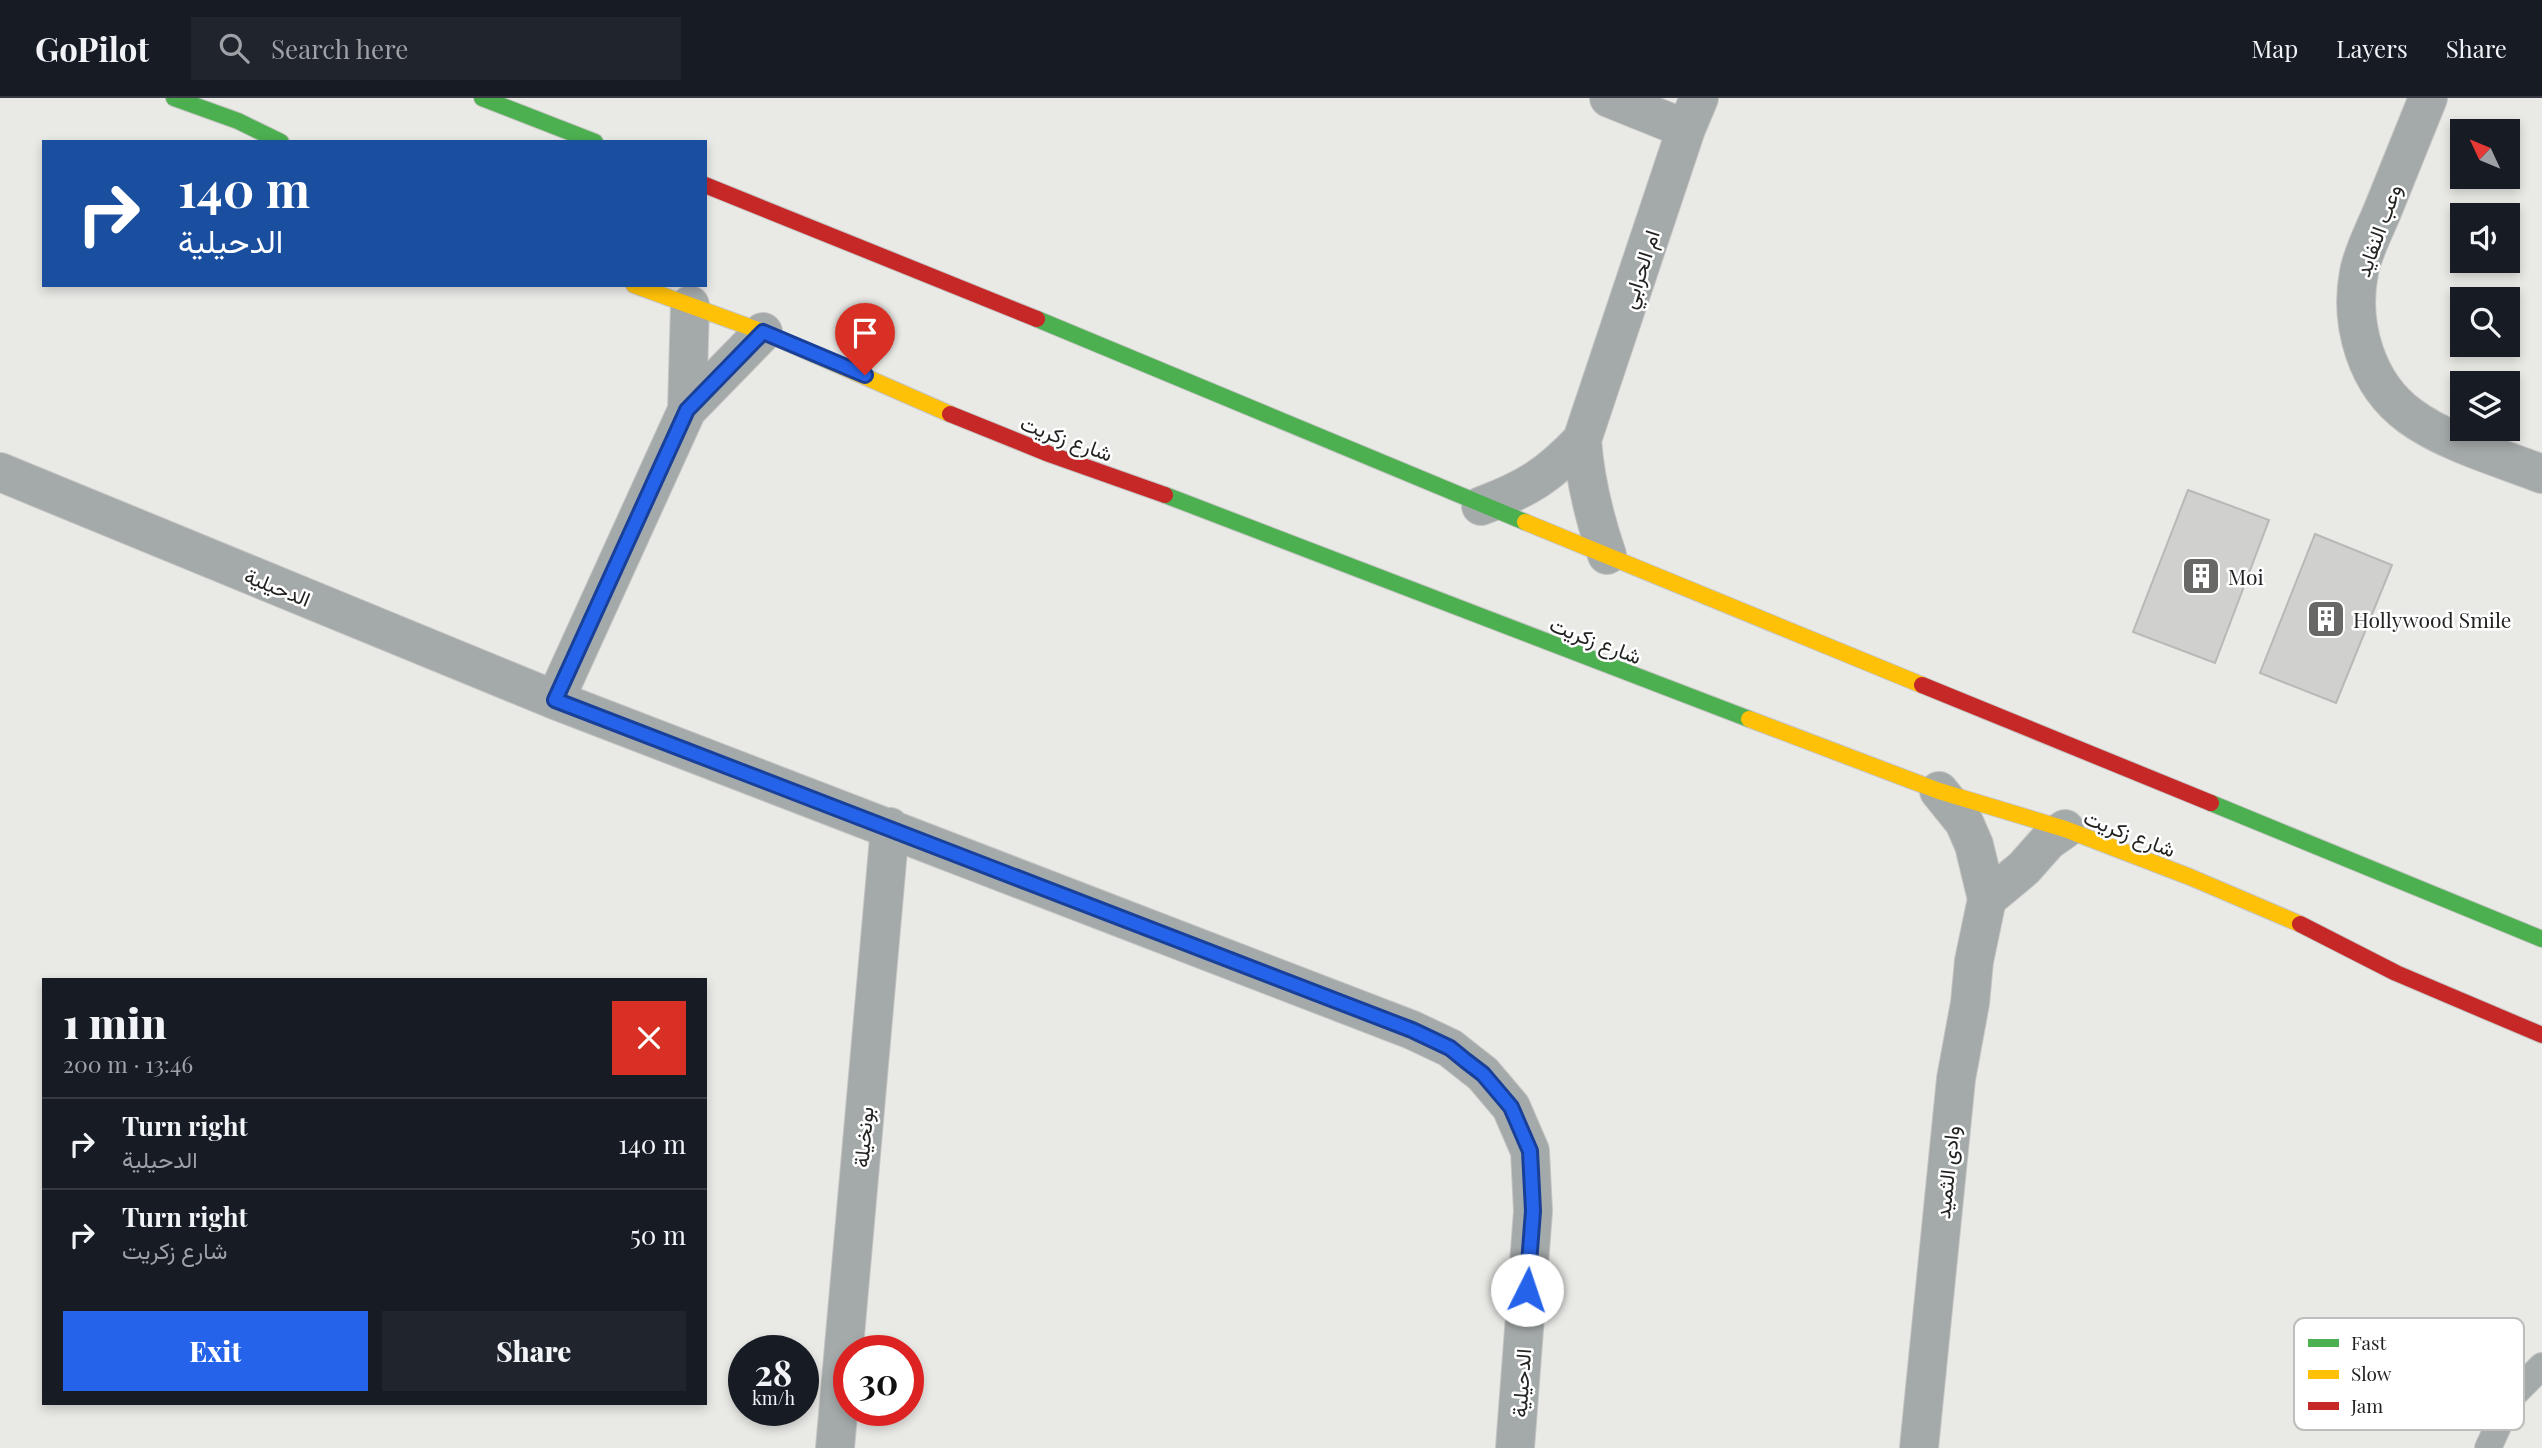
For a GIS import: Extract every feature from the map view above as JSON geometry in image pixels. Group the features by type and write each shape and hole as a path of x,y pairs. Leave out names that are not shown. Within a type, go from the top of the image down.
{"main road":[{"path":"174,98 238,121 277,140"},
{"path":"482,98 590,140"},
{"path":"707,186 845,239 1481,506 1607,555 2542,939"},
{"name":"شارع زكريت","path":"640,287 763,332 1049,454 1199,507 1534,638 1939,791 2065,829 2243,898 2396,973 2542,1035"}],"street":[{"path":"1609,98 1693,113"},
{"name":"وعب النفايد","path":"2428,98 2359,271 2356,304 2360,339 2372,370 2387,394 2408,414 2431,430 2542,474"},
{"name":"ام الحرابي","path":"1607,555 1590,499 1582,440 1693,113"},
{"path":"687,410 690,305"},
{"path":"555,700 687,410 763,332"},
{"name":"ام الحرابي","path":"1481,506 1537,481 1561,462 1582,440"},
{"name":"الدحيلية","path":"0,472 555,700 890,827 1412,1030 1450,1048 1483,1074 1511,1107 1530,1151 1533,1211 1514,1448"},
{"name":"وادى الثميد","path":"1919,1448 1956,1079 1970,1003 1974,961 1987,898 1974,845 1964,822 1939,791"},
{"name":"بونخيلة","path":"835,1448 890,827"},
{"path":"1987,898 2024,868 2048,841 2065,829"}],"lane":[{"path":"2524,1384 2542,1366"},
{"path":"2488,1448 2496,1430"}],"building":[{"name":"Moi","path":"2188,490 2269,520 2215,663 2133,632"},
{"name":"Hollywood Smile","path":"2315,534 2392,565 2336,703 2260,673"}],"traffic: fast":[{"path":"174,98 238,121 277,140"},
{"path":"482,98 590,140"},
{"path":"1037,319 1525,522"},
{"path":"1165,495 1749,719"},
{"path":"2211,803 2542,939"}],"traffic: slow":[{"path":"639,287 763,332 950,414"},
{"path":"1525,522 1922,685"},
{"path":"1749,719 1939,791 2065,829 2190,877 2300,924"}],"traffic: jam":[{"path":"707,186 1037,319"},
{"path":"950,414 1049,454 1165,495"},
{"path":"1922,685 2211,803"},
{"path":"2300,924 2396,973 2542,1035"}],"place":[{"name":"Moi","path":"2201,576"},
{"name":"Hollywood Smile","path":"2326,619"}],"route":[{"path":"865,375 763,332 687,410 555,700 890,827 1412,1030 1450,1048 1483,1074 1511,1107 1530,1151 1533,1211 1527,1290"}]}
